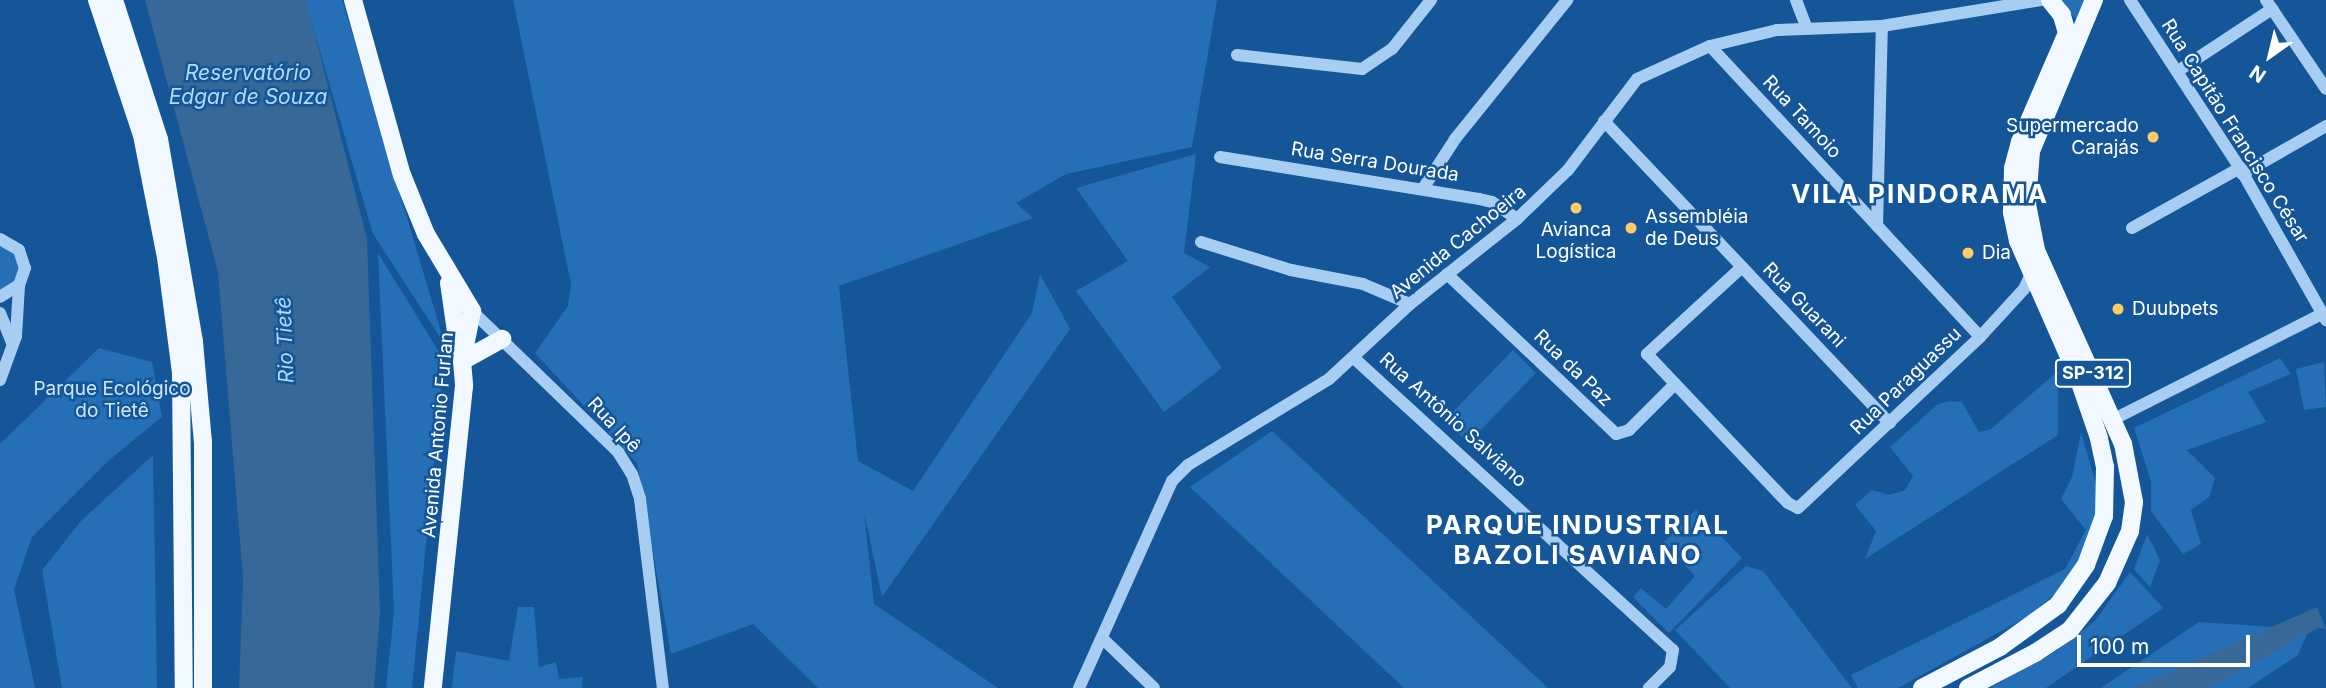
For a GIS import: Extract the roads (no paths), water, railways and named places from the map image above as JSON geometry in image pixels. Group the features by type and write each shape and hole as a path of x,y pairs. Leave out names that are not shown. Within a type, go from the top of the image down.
{"main road":[{"path":"97,0 142,135 166,257 181,372 184,688"},
{"path":"114,0 159,139 194,342 203,442 202,688"},
{"name":"Avenida Antonio Furlan","path":"353,0 402,175 447,272 472,311 462,361 464,386 433,688"},
{"name":"SP-312","path":"1922,688 2011,640 2058,605 2086,565 2104,516 2105,467 2099,438 2078,377 2018,240 2012,184 2020,142 2067,33 2062,15 2050,0"},
{"name":"SP-312","path":"1968,688 2035,653 2070,629 2118,563 2134,502 2132,476 2114,419 2036,250 2027,204 2031,151 2094,0"},
{"path":"447,272 464,386"},
{"path":"462,361 502,339"}],"street":[{"path":"1237,55 1362,69 1392,49 1431,0"},
{"path":"1424,187 1455,139 1567,0"},
{"name":"Avenida Cachoeira","path":"1982,9 1997,0"},
{"name":"Avenida Cachoeira","path":"1079,688 1172,481 1188,465 1355,359 1410,304 1517,219 1568,170 1637,79 1710,46 1806,26 1882,26 2041,0"},
{"name":"Rua Capitão Francisco César","path":"2130,0 2241,171 2324,317"},
{"path":"1799,3 1806,26"},
{"path":"2178,71 2269,5 2326,89"},
{"path":"1877,226 1882,26"},
{"name":"Rua Tamoio","path":"1710,46 1980,337"},
{"name":"Rua Guarani","path":"1604,121 1890,423"},
{"path":"2132,228 2326,126"},
{"name":"Rua Serra Dourada","path":"1220,157 1424,187 1492,202 1517,219"},
{"path":"0,239 12,244 23,259 13,346 0,380"},
{"path":"1201,242 1291,270 1363,284 1410,304"},
{"path":"1675,384 1647,354 1742,267"},
{"name":"Rua da Paz","path":"1447,274 1616,434 1629,430 1675,384"},
{"name":"Rua Paraguassu","path":"1675,384 1788,503 1798,508 1980,337 2024,289 2031,274"},
{"path":"0,297 19,285"},
{"name":"Rua Ipê","path":"472,311 618,452 632,474 640,499 663,688"},
{"path":"0,313 13,346"},
{"path":"2114,419 2324,317"},
{"name":"Rua Antônio Salviano","path":"1355,359 1673,650 1670,667 1649,688"},
{"path":"1102,638 1154,688"}],"water":[{"name":"Reservatório Edgar de Souza","path":"145,0 306,0 367,239 380,612 374,688 239,688 243,578 218,272"},
{"path":"2317,607 2326,629 2318,628 2209,688 2132,688"}],"place":[{"name":"Supermercado Carajás","path":"2153,137"},
{"name":"Avianca Logística","path":"1576,208"},
{"name":"Assembléia de Deus","path":"1631,228"},
{"name":"Dia","path":"1968,253"},
{"name":"Duubpets","path":"2118,309"}],"district":[{"name":"VILA PINDORAMA","path":"1920,194"},
{"name":"PARQUE INDUSTRIAL BAZOLI SAVIANO","path":"1578,540"}],"water label":[{"name":"Rio Tietê","path":"285,340"}],"park label":[{"name":"Parque Ecológico do Tietê","path":"112,400"}]}
